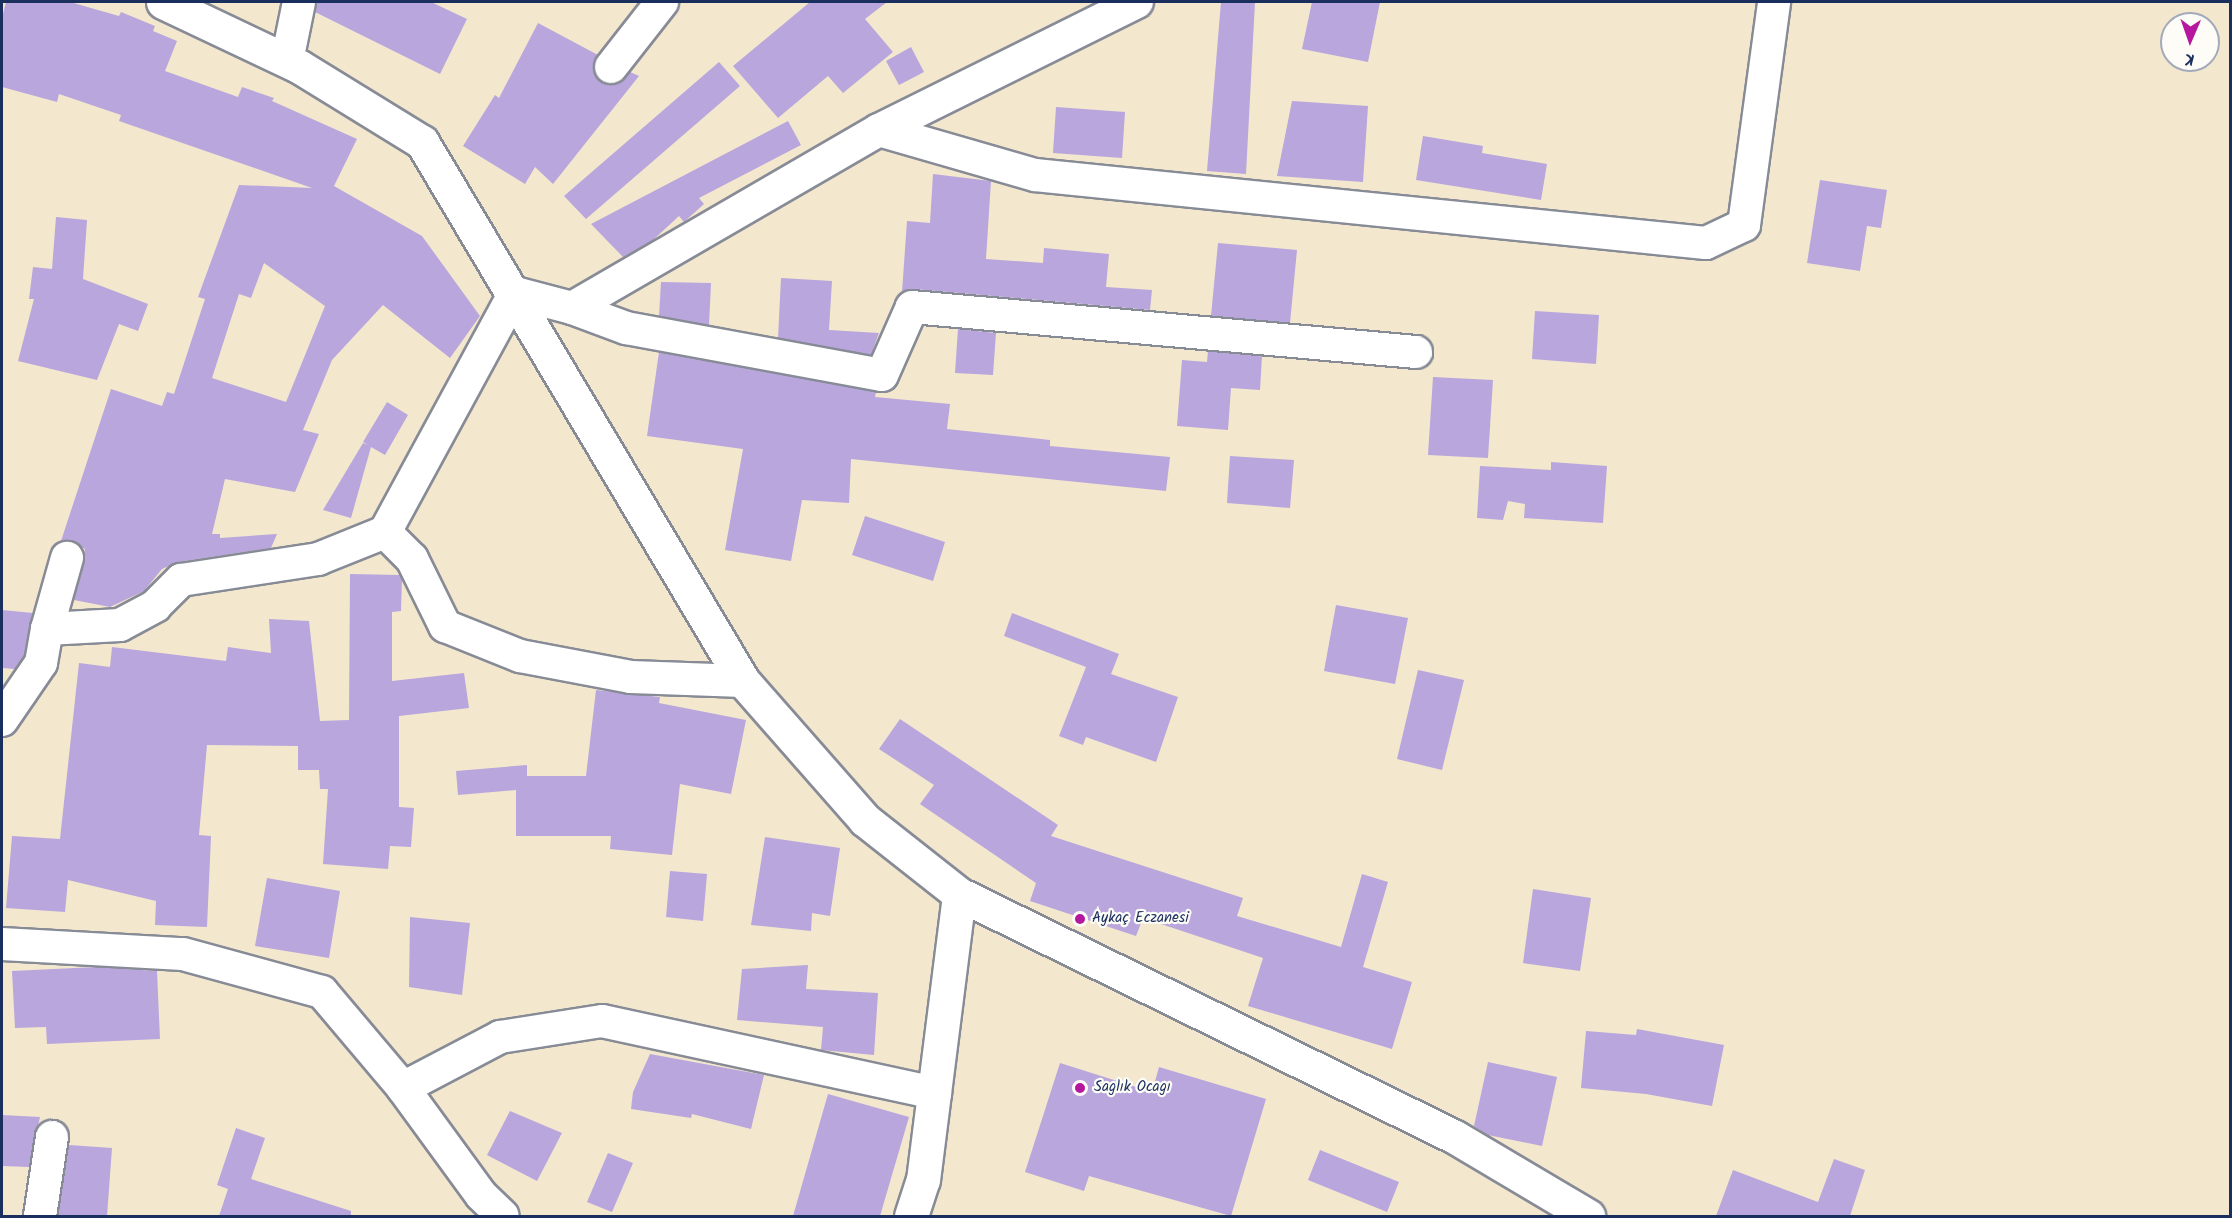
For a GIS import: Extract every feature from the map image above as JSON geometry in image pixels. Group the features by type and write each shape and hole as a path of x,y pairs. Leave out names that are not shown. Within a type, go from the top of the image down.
{"street":[{"path":"163,2 286,61 422,142 515,293 743,681 865,820 959,894 1455,1137 1588,1216"},
{"path":"286,61 299,2"},
{"path":"611,67 662,2"},
{"path":"572,308 879,130 1137,2"},
{"path":"879,130 1035,175 1706,243 1744,225 1774,2"},
{"path":"515,293 572,308 626,328 882,375 912,307 1416,352"},
{"path":"47,629 120,625 155,606 181,580 318,559 385,532 515,293"},
{"path":"385,532 412,559 445,626 520,656 631,677 743,681"},
{"path":"2,718 41,663 47,629 67,558"},
{"path":"911,1216 923,1180 959,894"},
{"path":"2,944 183,954 322,992 403,1088 482,1195 503,1216"},
{"path":"403,1088 500,1037 602,1021 935,1093"},
{"path":"40,1216 52,1137"}],"building":[{"path":"6,2 70,2 119,16 121,12 155,26 153,31 177,41 165,71 238,97 242,87 274,98 272,101 357,139 334,186 422,236 480,316 450,358 383,305 332,360 303,430 319,434 295,492 225,479 212,534 220,534 220,538 277,534 271,548 178,562 162,569 144,591 110,607 74,600 85,549 72,541 61,541 111,389 162,406 167,392 174,394 205,299 198,297 239,185 312,188 119,121 121,115 59,94 57,102 2,87 2,18","holes":["264,263 325,306 286,402 212,378 239,294 251,298"]},
{"path":"316,2 431,2 467,19 440,74 315,12"},
{"path":"810,2 887,2 865,19 893,52 843,93 828,76 778,118 733,66"},
{"path":"1221,2 1255,2 1246,174 1207,171"},
{"path":"1312,2 1380,2 1368,62 1302,49"},
{"path":"538,23 598,55 593,65 600,81 617,84 630,72 639,76 553,184 535,167 525,184 463,146 495,95 499,98"},
{"path":"911,47 924,72 899,85 886,61"},
{"path":"719,62 740,86 586,219 564,196"},
{"path":"1292,101 1368,106 1363,182 1277,176"},
{"path":"1056,107 1125,112 1122,158 1053,153"},
{"path":"788,121 801,145 699,198 704,204 684,222 679,216 653,240 623,257 591,224"},
{"path":"1423,136 1483,146 1482,153 1547,164 1541,200 1416,180"},
{"path":"933,174 991,181 986,259 1043,263 1044,248 1109,254 1106,287 1152,290 1150,310 914,289 902,292 907,221 930,223"},
{"path":"1820,180 1887,190 1881,228 1867,226 1860,271 1807,263"},
{"path":"56,217 87,220 83,279 148,304 138,331 119,324 97,380 18,361 34,299 29,299 33,267 52,269"},
{"path":"1218,243 1297,250 1290,323 1211,316"},
{"path":"781,278 832,281 829,330 879,333 871,355 778,338"},
{"path":"661,282 711,283 709,325 659,316"},
{"path":"1535,311 1599,315 1596,364 1532,359"},
{"path":"958,329 996,333 993,375 955,373"},
{"path":"1208,351 1262,356 1260,390 1231,388 1228,430 1177,426 1182,360 1207,362"},
{"path":"659,352 876,392 875,397 950,404 947,429 1050,440 1050,446 1170,457 1166,491 851,459 849,503 802,500 791,561 725,550 743,449 647,436"},
{"path":"1433,377 1493,380 1488,458 1428,455"},
{"path":"387,402 408,415 385,455 371,447 351,518 323,510 363,443 368,445 363,442"},
{"path":"1230,456 1294,460 1290,508 1227,503"},
{"path":"1551,462 1607,466 1603,523 1524,518 1525,504 1508,501 1503,520 1477,518 1480,466 1551,470"},
{"path":"865,516 945,542 933,581 852,555"},
{"path":"350,574 400,575 402,579 401,611 392,612 392,681 464,673 469,708 399,716 399,807 414,808 411,847 390,846 388,869 323,864 328,789 320,789 319,770 298,770 298,746 207,745 199,835 211,836 207,927 155,925 156,901 68,880 65,912 6,908 12,836 60,839 79,663 110,667 112,647 226,661 228,647 271,653 269,619 309,621 320,721 349,720"},
{"path":"1336,605 1408,618 1395,684 1324,671"},
{"path":"2,610 33,613 24,656 15,669 2,668"},
{"path":"1012,613 1119,654 1111,674 1178,697 1156,762 1086,737 1083,745 1059,736 1086,667 1004,636"},
{"path":"1418,670 1464,680 1442,770 1397,759"},
{"path":"596,690 660,697 659,703 746,720 731,794 680,784 672,855 610,849 611,836 516,836 516,790 458,795 456,771 527,765 527,776 586,776"},
{"path":"900,719 1058,825 1051,836 1243,898 1237,916 1341,947 1362,874 1388,882 1363,967 1412,982 1392,1049 1248,1006 1263,958 1143,918 1136,936 1030,901 1036,883 920,804 934,785 879,749"},
{"path":"765,837 840,848 830,916 812,913 811,931 751,925"},
{"path":"670,871 707,874 703,921 666,917"},
{"path":"267,878 340,891 329,958 255,946"},
{"path":"1533,889 1591,898 1580,971 1523,963"},
{"path":"410,917 470,923 462,995 409,987"},
{"path":"808,965 806,989 878,993 874,1055 821,1050 823,1027 737,1020 742,969"},
{"path":"96,967 157,971 160,1039 47,1044 46,1027 15,1028 12,971"},
{"path":"1637,1029 1724,1045 1712,1106 1646,1094 1581,1088 1586,1031 1636,1035"},
{"path":"650,1054 764,1075 751,1129 692,1114 691,1118 631,1109 633,1092"},
{"path":"1488,1062 1557,1077 1542,1146 1488,1135 1474,1126"},
{"path":"1060,1063 1152,1092 1159,1067 1266,1099 1231,1216 1089,1176 1084,1191 1025,1172"},
{"path":"828,1094 909,1117 880,1216 793,1216"},
{"path":"510,1111 562,1133 537,1181 487,1155"},
{"path":"2,1115 40,1117 29,1167 2,1166"},
{"path":"236,1128 265,1138 251,1179 351,1211 351,1216 219,1216 228,1189 217,1185"},
{"path":"69,1145 112,1148 107,1216 58,1216"},
{"path":"1320,1150 1399,1182 1387,1212 1308,1180"},
{"path":"608,1153 633,1163 612,1212 587,1202"},
{"path":"1834,1159 1865,1170 1850,1216 1716,1216 1733,1170 1818,1202"}],"place":[{"name":"Aykaç Eczanesi","path":"1080,919"},
{"name":"Saglık Ocagı","path":"1080,1088"}]}
